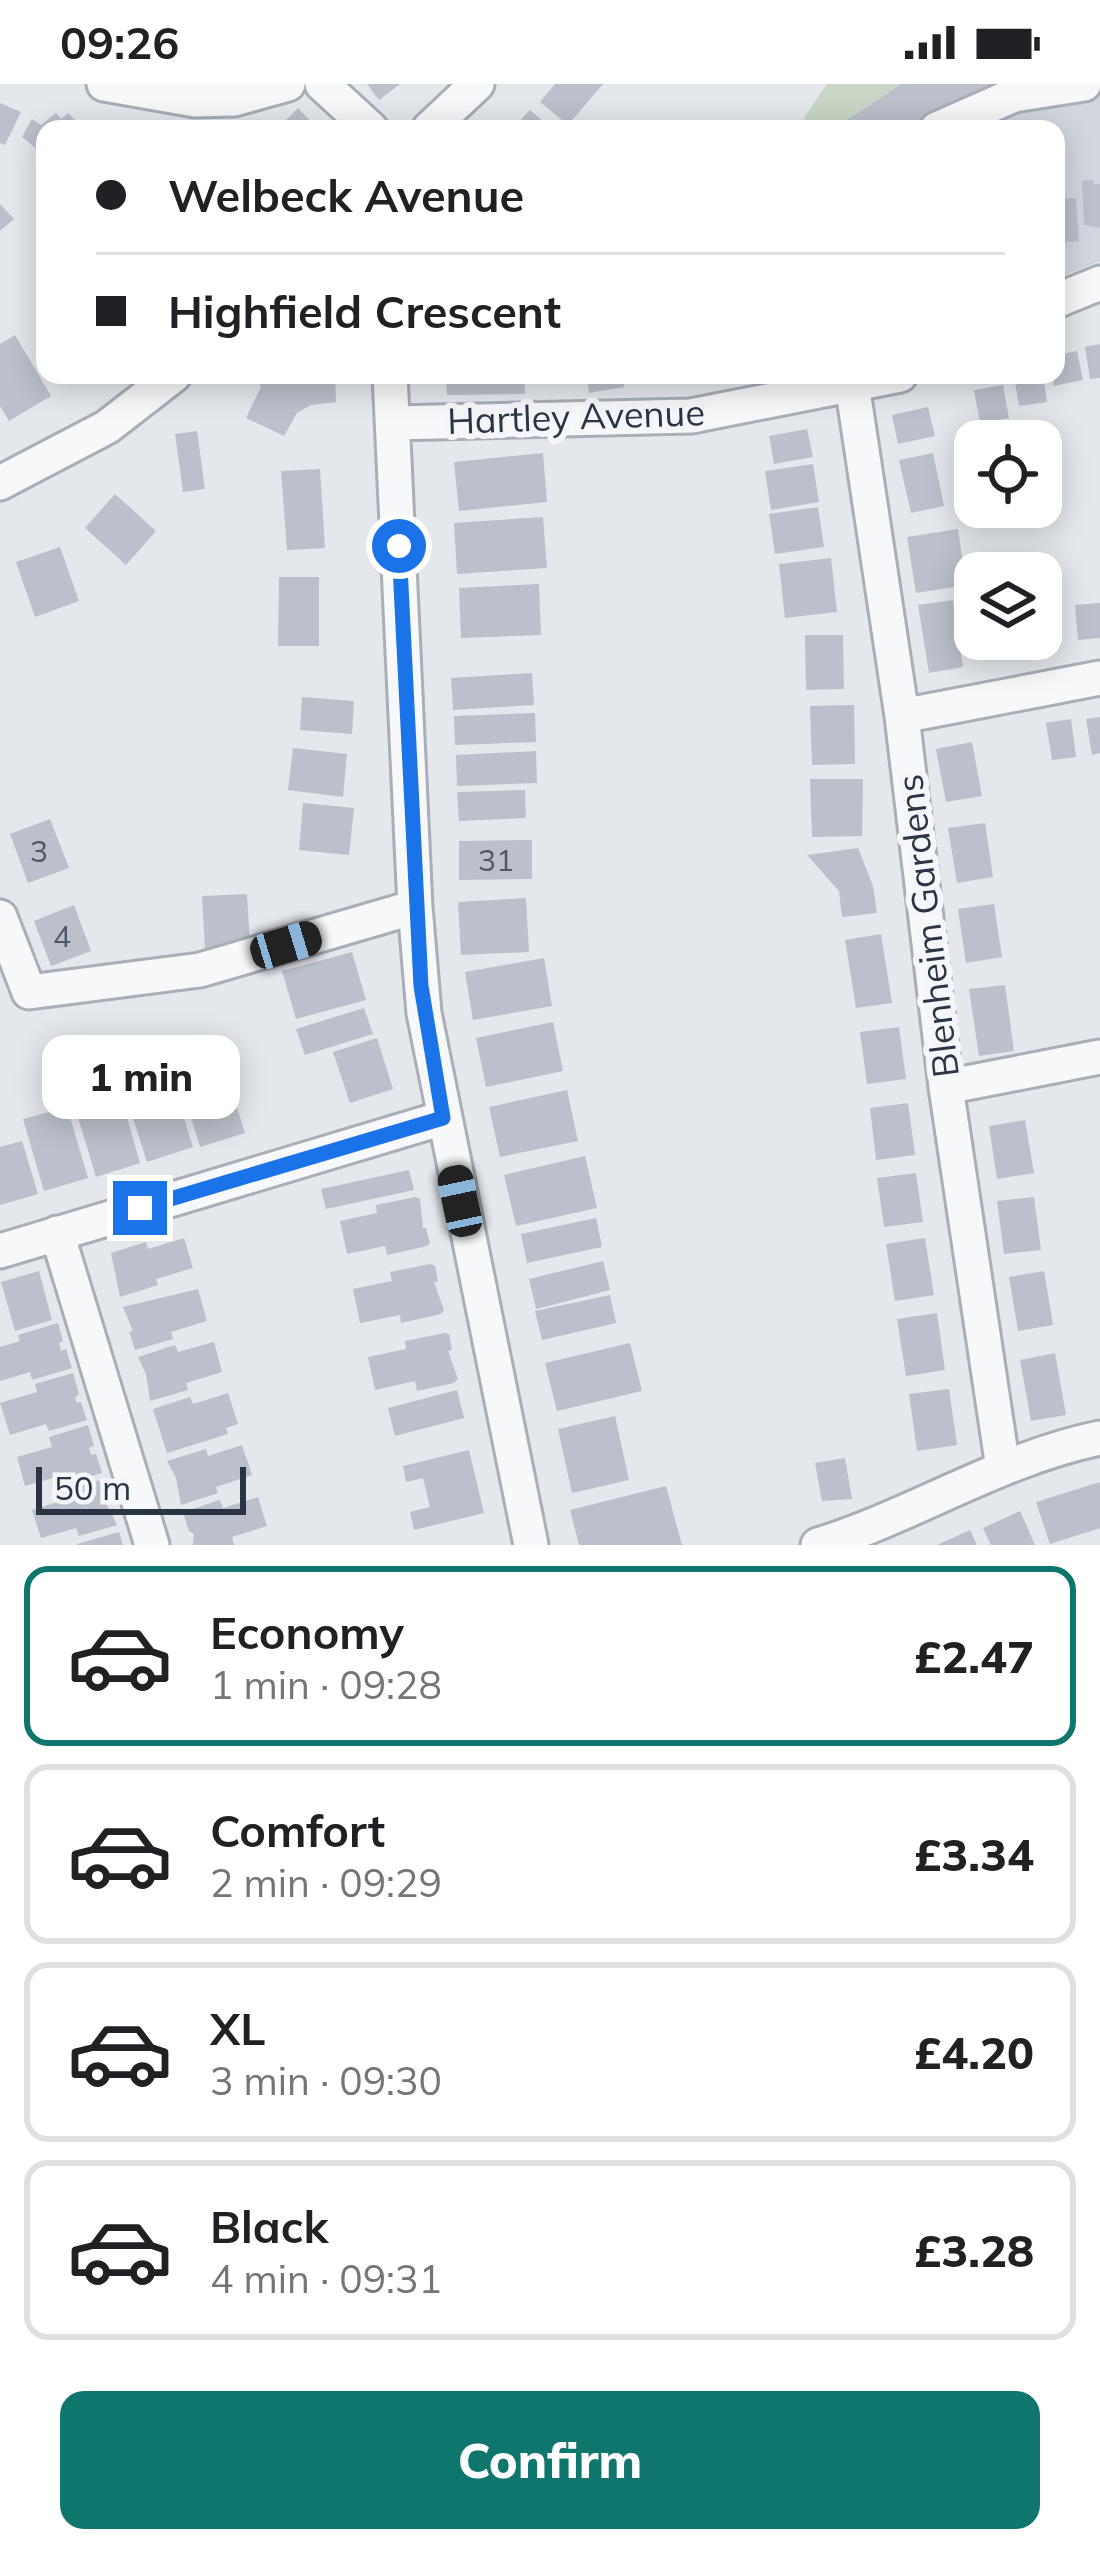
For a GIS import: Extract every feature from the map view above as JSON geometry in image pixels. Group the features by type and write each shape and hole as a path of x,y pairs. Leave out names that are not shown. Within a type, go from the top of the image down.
{"street":[{"path":"104,84 195,100 234,99 288,84"},
{"path":"322,84 361,120"},
{"path":"439,120 477,84"},
{"path":"954,120 1013,89 1084,84"},
{"path":"1065,297 1100,283"},
{"path":"0,483 107,427 162,384"},
{"path":"391,384 424,1013 532,1545"},
{"name":"Hartley Avenue","path":"393,423 692,416 847,384"},
{"name":"Blenheim Gardens","path":"852,384 902,716 946,1087 1003,1468"},
{"path":"902,716 1100,678"},
{"path":"0,917 29,992 200,970 415,907"},
{"path":"946,1087 1100,1057"},
{"path":"0,1251 443,1118"},
{"path":"57,1233 152,1545"},
{"path":"818,1545 930,1503 1052,1448 1100,1438"}],"shaded area":[{"path":"827,84 1100,84 1100,261 1065,275 1065,120 804,118"}],"green space":[{"path":"827,84 902,84 846,120 804,118"}],"building":[{"path":"367,84 400,84 379,100"},
{"path":"555,84 603,84 572,120 562,120 540,102"},
{"path":"902,84 1007,84 919,120 847,120"},
{"path":"0,103 21,112 5,145 0,143"},
{"path":"298,108 309,120 286,120"},
{"path":"530,110 542,120 521,120"},
{"path":"56,113 61,119 68,113 75,120 47,120"},
{"path":"32,119 36,122 36,149 22,137"},
{"path":"1082,181 1100,184 1100,228 1084,225"},
{"path":"1076,198 1079,241 1065,242 1065,199"},
{"path":"0,204 14,219 0,231"},
{"path":"15,335 36,371 36,384 44,384 51,396 9,421 0,406 0,344"},
{"path":"1100,344 1100,378 1090,379 1085,347"},
{"path":"1077,351 1083,380 1065,384 1065,353"},
{"path":"335,384 336,402 311,405 297,413 284,436 246,418 261,387"},
{"path":"446,384 524,384 525,394 447,395"},
{"path":"588,384 624,384 624,387 589,393"},
{"path":"1015,384 1044,384 1047,402 1019,406"},
{"path":"1003,385 1009,418 979,420 974,390"},
{"path":"928,407 935,436 898,444 892,415"},
{"path":"807,429 813,457 774,464 769,436"},
{"path":"197,431 205,489 183,492 175,434"},
{"path":"543,453 547,502 459,511 454,462"},
{"path":"933,453 944,506 911,513 899,460"},
{"path":"813,464 819,502 771,510 765,471"},
{"path":"320,469 325,548 287,550 281,471"},
{"path":"115,494 156,531 126,565 85,528"},
{"path":"818,507 824,547 775,554 769,514"},
{"path":"543,517 547,568 457,574 454,523"},
{"path":"958,529 961,552 954,552 954,587 916,593 907,537"},
{"path":"60,547 79,601 35,617 16,562"},
{"path":"831,558 837,612 785,618 779,564"},
{"path":"279,577 319,577 319,646 278,646"},
{"path":"539,584 541,635 461,638 459,588"},
{"path":"953,600 954,660 962,660 963,667 929,673 918,605"},
{"path":"1100,603 1100,638 1078,640 1075,605"},
{"path":"805,635 843,635 844,689 806,690"},
{"path":"532,673 534,705 453,710 451,678"},
{"path":"302,697 354,701 352,734 300,730"},
{"path":"854,705 855,764 812,765 810,706"},
{"path":"535,713 536,742 455,745 454,716"},
{"path":"1100,717 1100,753 1092,755 1086,719"},
{"path":"1071,719 1076,757 1052,760 1046,723"},
{"path":"972,742 982,796 946,802 936,749"},
{"path":"293,748 347,754 343,797 288,790"},
{"path":"536,751 537,783 457,786 456,755"},
{"path":"810,779 863,779 862,836 812,837"},
{"path":"525,790 526,818 459,821 457,792"},
{"path":"303,803 354,808 349,855 299,850"},
{"path":"50,819 69,868 28,883 10,834"},
{"path":"985,823 993,877 957,883 948,828"},
{"path":"532,840 532,879 459,880 459,841"},
{"path":"858,848 873,886 877,913 842,917 839,891 807,855"},
{"path":"247,894 250,945 205,948 202,896"},
{"path":"526,898 529,952 461,955 458,902"},
{"path":"994,904 1002,957 966,963 958,909"},
{"path":"74,905 91,951 51,966 34,921"},
{"path":"881,934 892,1003 856,1008 845,940"},
{"path":"352,952 366,1000 296,1019 282,971"},
{"path":"544,958 552,1006 473,1020 465,972"},
{"path":"1005,985 1014,1051 979,1056 969,989"},
{"path":"364,1008 373,1034 305,1055 296,1029"},
{"path":"553,1022 563,1071 486,1087 476,1038"},
{"path":"899,1027 906,1079 867,1084 860,1032"},
{"path":"377,1038 393,1089 350,1103 333,1052"},
{"path":"223,1063 245,1133 200,1147 178,1076"},
{"path":"171,1078 193,1147 147,1162 125,1093"},
{"path":"119,1090 140,1163 96,1177 74,1104"},
{"path":"567,1090 578,1141 500,1157 489,1107"},
{"path":"908,1103 915,1155 876,1160 870,1108"},
{"path":"67,1107 88,1178 44,1191 23,1119"},
{"path":"1025,1120 1034,1173 997,1179 989,1126"},
{"path":"22,1141 38,1194 0,1205 0,1147"},
{"path":"585,1156 597,1208 516,1226 504,1175"},
{"path":"409,1170 414,1190 326,1209 321,1189"},
{"path":"916,1173 923,1222 884,1227 877,1178"},
{"path":"416,1197 427,1246 387,1255 385,1246 347,1254 340,1221 377,1213 376,1205"},
{"path":"1034,1197 1041,1250 1004,1254 997,1201"},
{"path":"596,1218 602,1247 527,1263 521,1234"},
{"path":"184,1238 193,1268 120,1297 111,1253 146,1242 148,1249"},
{"path":"925,1238 934,1295 895,1301 886,1244"},
{"path":"603,1261 610,1290 536,1309 529,1279"},
{"path":"435,1266 441,1314 401,1323 400,1315 360,1323 353,1289 392,1281 390,1272"},
{"path":"39,1271 52,1320 15,1331 1,1282"},
{"path":"1044,1271 1053,1325 1018,1331 1009,1277"},
{"path":"198,1289 207,1321 171,1332 173,1339 135,1350 123,1307"},
{"path":"610,1295 616,1323 542,1340 535,1311"},
{"path":"937,1313 945,1370 906,1376 897,1319"},
{"path":"58,1323 61,1351 66,1349 72,1368 32,1380 30,1372 0,1381 0,1347 20,1341 18,1335"},
{"path":"445,1333 458,1379 454,1383 417,1391 415,1381 375,1390 368,1357 406,1349 405,1341"},
{"path":"214,1342 222,1372 186,1383 188,1390 150,1401 138,1357 175,1345 178,1352"},
{"path":"630,1343 642,1391 557,1411 545,1363"},
{"path":"1055,1353 1066,1415 1031,1421 1020,1360"},
{"path":"73,1373 79,1394 75,1398 87,1420 49,1431 46,1424 10,1435 0,1403 37,1392 35,1384"},
{"path":"949,1389 957,1445 917,1451 909,1394"},
{"path":"457,1390 464,1418 395,1436 388,1408"},
{"path":"228,1393 238,1424 226,1428 228,1434 167,1453 153,1409 190,1397 193,1404"},
{"path":"615,1416 629,1480 572,1493 558,1429"},
{"path":"88,1425 94,1446 89,1448 91,1455 96,1454 102,1473 63,1485 60,1476 25,1486 17,1457 52,1447 49,1437"},
{"path":"242,1445 252,1475 181,1505 167,1461 206,1449 208,1456"},
{"path":"469,1450 484,1513 414,1530 410,1512 430,1507 423,1478 406,1482 403,1466"},
{"path":"845,1458 852,1499 822,1501 815,1463"},
{"path":"104,1479 109,1498 104,1499 117,1525 79,1536 76,1528 41,1538 32,1510 68,1499 65,1490"},
{"path":"1100,1482 1100,1528 1050,1544 1036,1502"},
{"path":"666,1486 682,1545 579,1545 570,1510"},
{"path":"258,1497 267,1526 232,1537 234,1545 193,1545 194,1534 183,1512 220,1500 223,1508"},
{"path":"1020,1511 1035,1545 991,1545 983,1528"},
{"path":"970,1530 977,1545 937,1545"},
{"path":"119,1532 123,1545 77,1544"}],"route":[{"path":"140,1208 443,1118 421,986 399,546"}]}
